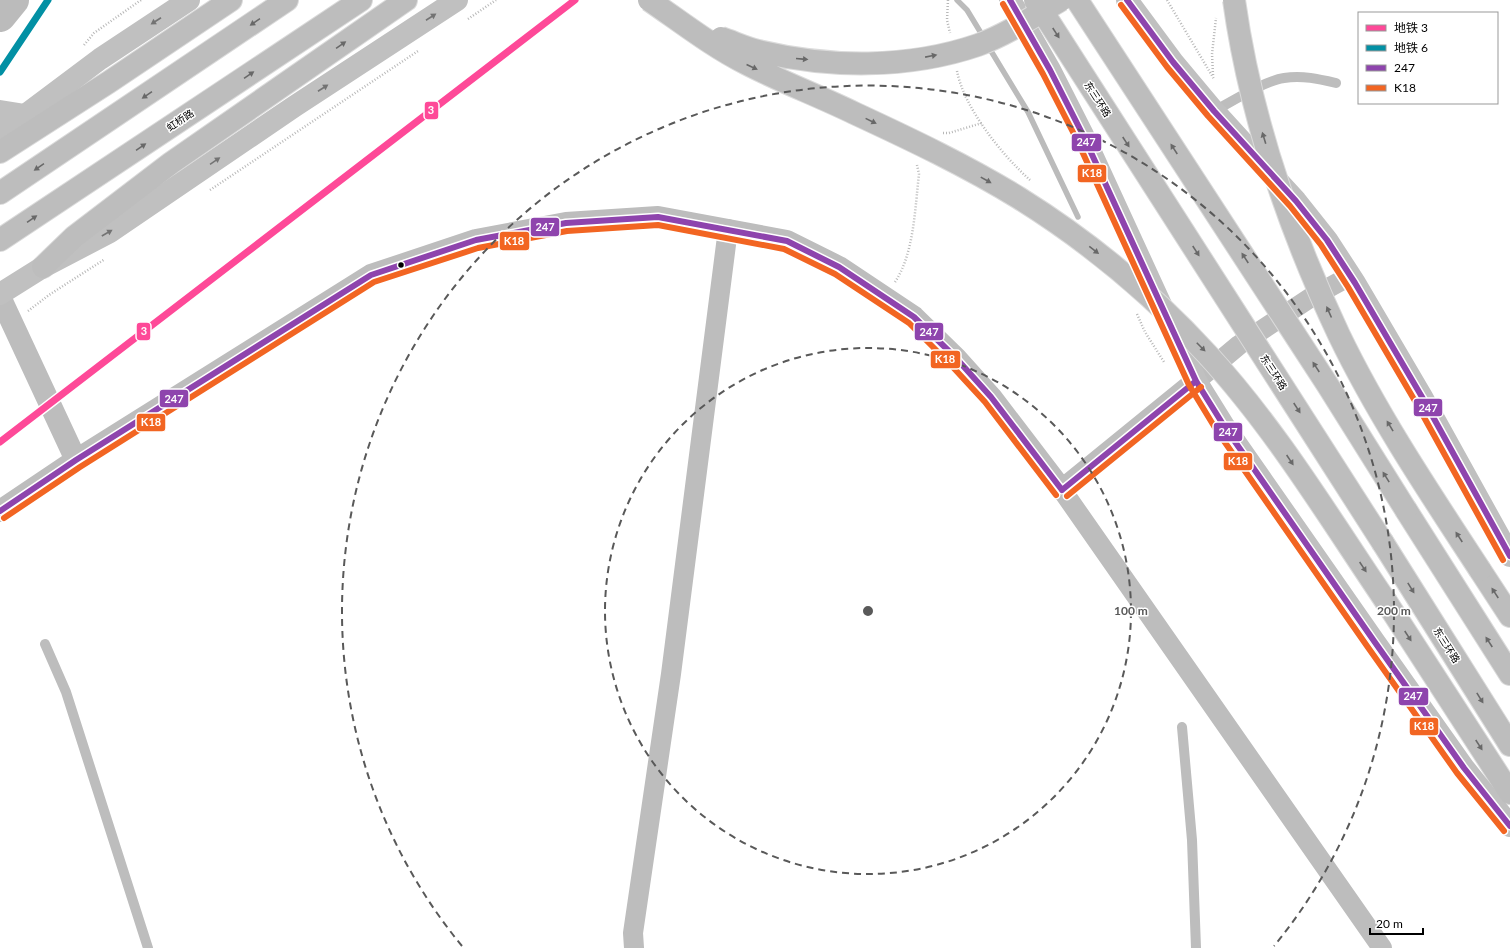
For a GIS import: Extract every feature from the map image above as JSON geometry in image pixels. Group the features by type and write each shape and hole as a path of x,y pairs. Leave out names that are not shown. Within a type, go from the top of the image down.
{"main road":[{"path":"0,134 100,58 189,0"},
{"path":"0,152 109,82 231,0"},
{"path":"0,193 287,0"},
{"name":"虹桥路","path":"0,240 361,0"},
{"path":"43,267 74,237 171,162 406,0"},
{"path":"0,294 43,267 110,232 295,106 457,0"},
{"path":"649,0 709,33 757,50 795,59 847,63 893,62 931,56 978,44 1021,25 1061,0"},
{"path":"649,0 703,38 746,64 855,113 959,164 1017,197 1063,226 1109,262 1156,302 1207,354 1287,455 1387,603 1510,793"},
{"path":"1010,0 1050,70 1083,135 1196,380 1224,426 1374,641 1464,768 1510,826"},
{"name":"东三环路","path":"1035,0 1383,543 1510,745"},
{"path":"1077,0 1327,384 1510,674"},
{"path":"1127,0 1173,62 1214,111 1296,201 1327,240 1350,276 1468,478 1510,556"},
{"path":"1234,0 1239,38 1256,112 1283,198 1306,259 1340,336 1372,396 1510,616"},
{"path":"0,111 25,115 59,104 109,82"},
{"path":"0,511 76,460 371,275 476,240 566,223 658,217 788,241 839,267 914,317 956,358 991,397 1062,490 1196,380"},
{"path":"0,297 76,460"}],"street":[{"path":"634,948 633,933 672,674 728,229"},
{"path":"1196,380 1239,345 1310,298 1350,276"},
{"path":"1062,490 1382,948"}],"lane":[{"path":"1214,111 1257,89 1283,78 1310,77 1336,83"},
{"path":"45,644 66,692 148,948"},
{"path":"1182,727 1192,840 1196,948"}],"path":[{"path":"463,22 496,0"},
{"path":"1213,75 1212,54 1216,16"},
{"path":"207,192 424,48"},
{"path":"942,132 949,134 982,123"},
{"path":"903,272 913,229 918,174 917,164"},
{"path":"13,323 49,295 108,256"}],"waterway":[{"path":"0,16 13,0"},
{"path":"957,0 967,10 984,38"},
{"path":"988,46 1028,112 1078,217"}],"metro line":[{"name":"6","path":"0,72 48,0"},
{"name":"3","path":"0,442 575,0"}],"transit line":[{"name":"247","path":"1010,0 1050,70 1083,135 1196,381 1224,426 1374,641 1464,768 1510,826"},
{"name":"247","path":"1127,0 1173,62 1214,111 1296,201 1327,240 1355,283 1422,397 1510,556"},
{"name":"K18","path":"1003,4 1043,74 1076,138 1189,385 1217,431 1367,646 1457,773 1504,831"},
{"name":"K18","path":"1121,5 1167,67 1208,116 1290,206 1321,245 1348,287 1415,401 1503,560"},
{"name":"247","path":"0,511 76,460 371,275 476,240 566,223 658,217 787,241 839,267 914,317 956,358 991,397 1062,490"},
{"name":"K18","path":"4,518 80,467 374,282 478,248 567,231 658,225 784,249 835,274 909,323 985,402 1056,495"},
{"name":"247","path":"1062,490 1196,381"},
{"name":"K18","path":"1067,496 1201,387"}]}
